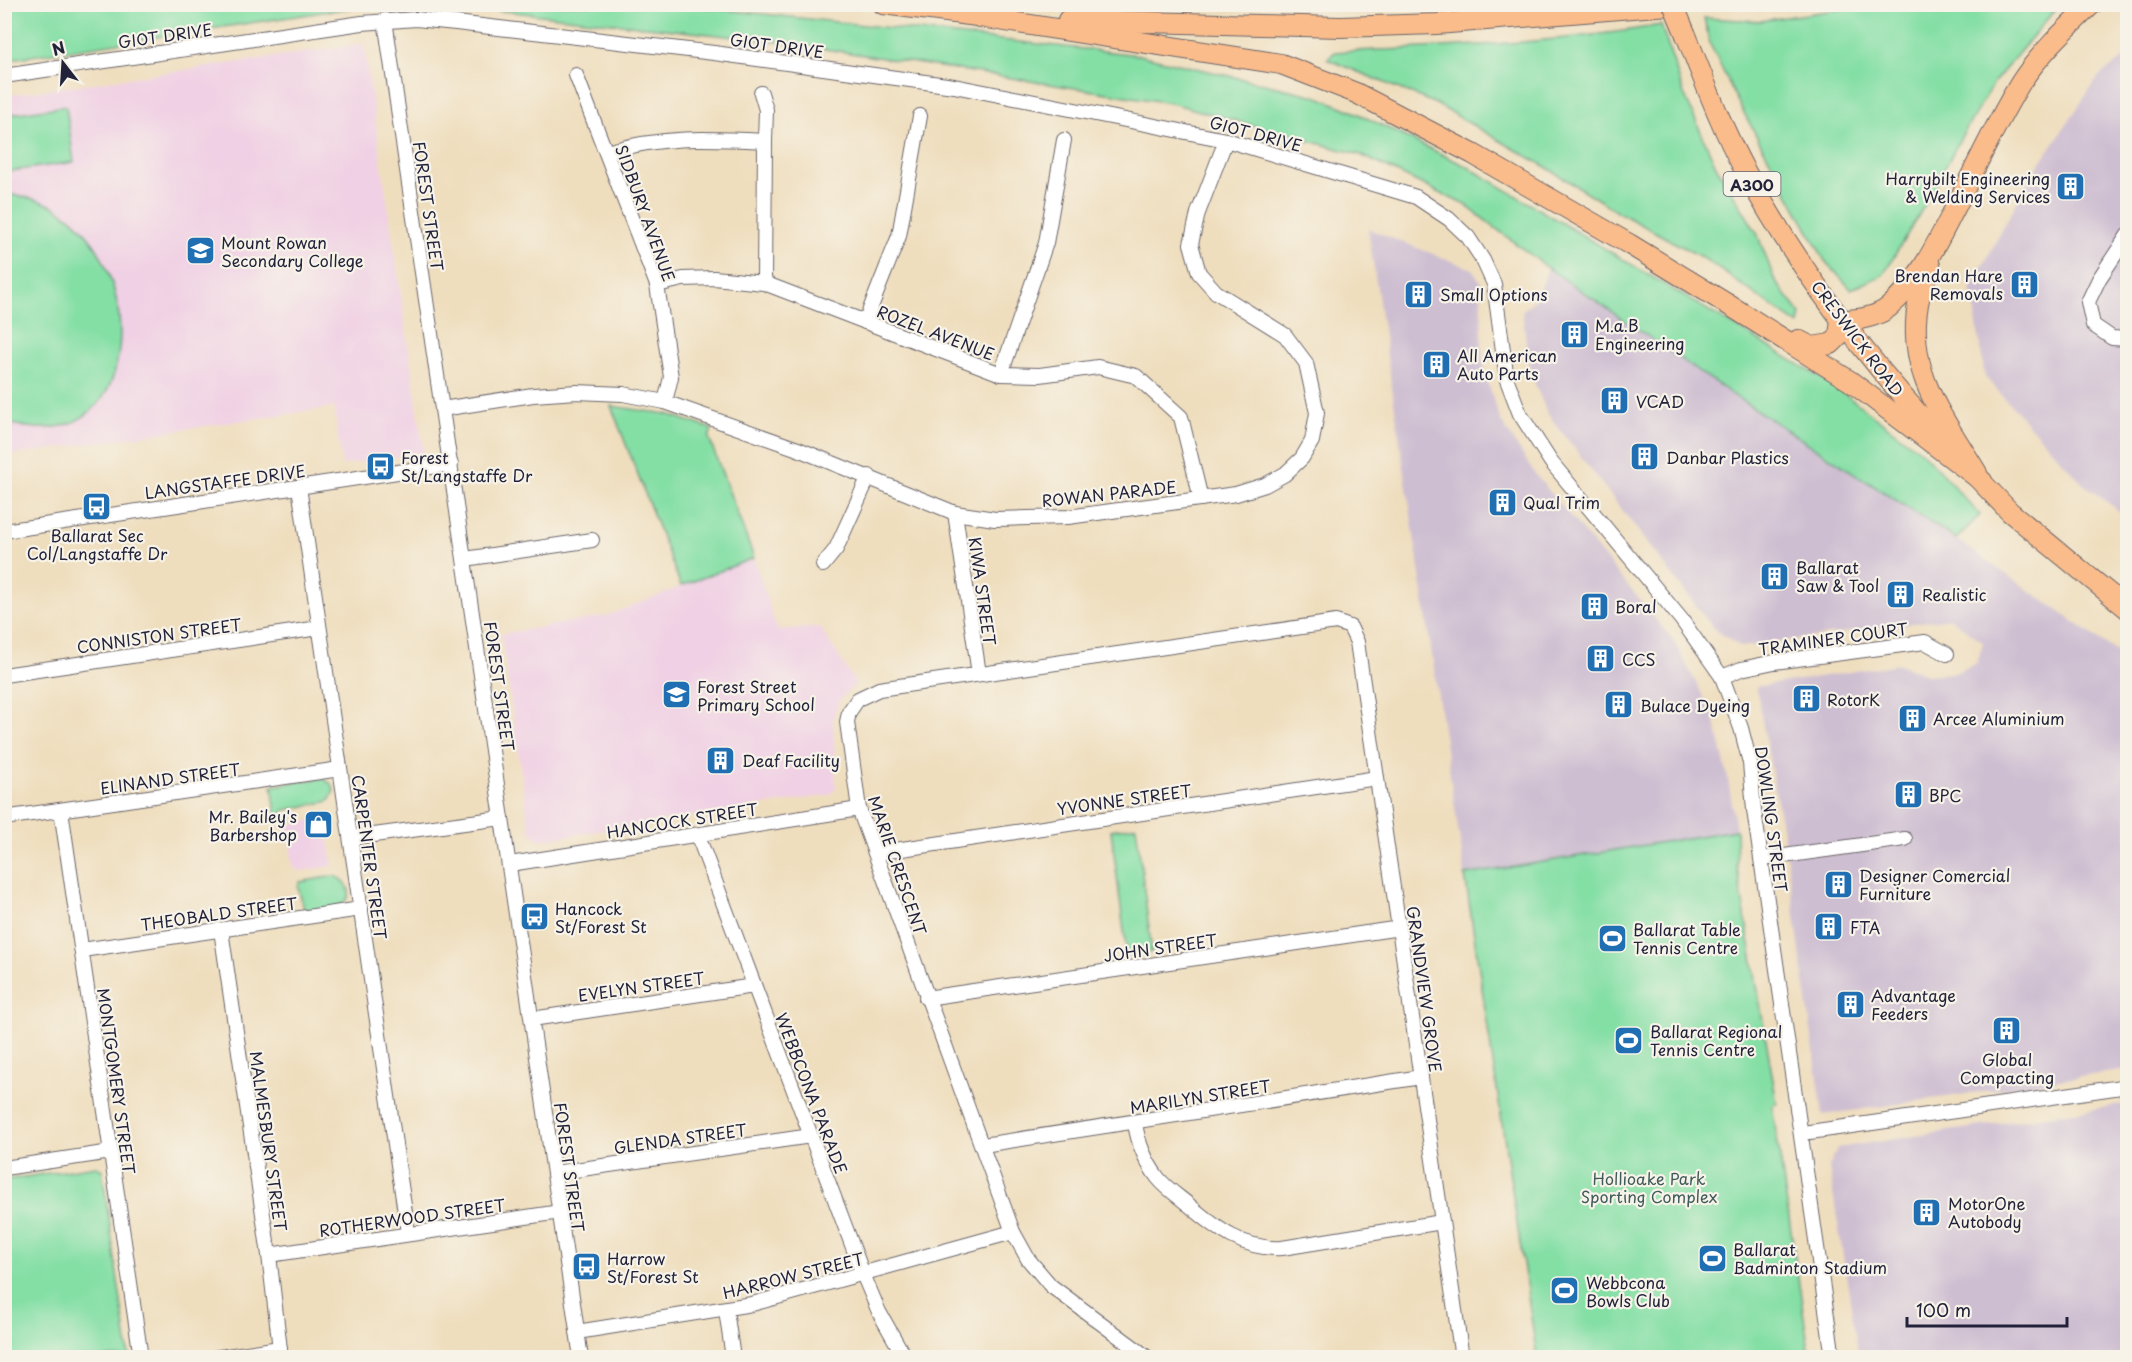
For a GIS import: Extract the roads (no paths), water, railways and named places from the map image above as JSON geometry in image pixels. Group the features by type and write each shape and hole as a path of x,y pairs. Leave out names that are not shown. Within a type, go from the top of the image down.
{"highway":[{"path":"883,4 1281,64 1346,88 1492,165 1737,310 1850,381 1982,481"},
{"name":"CRESWICK ROAD","path":"1673,4 1743,166 1782,235 1841,320 1890,383 2010,512 2127,609"},
{"path":"980,17 1192,25 1340,27 1437,24 1681,4"},
{"path":"1737,310 1812,347 1821,347 1836,341 1841,320 1864,319 1887,309 1905,291 1935,248 1996,126 2023,80 2060,34 2092,4"},
{"path":"1935,248 1918,304 1918,366 1928,391 1982,481"}],"street":[{"name":"GIOT DRIVE","path":"4,76 385,20 416,19 714,52 931,83 1226,140 1416,197 1449,219 1468,237 1494,284"},
{"name":"FOREST STREET","path":"385,20 581,1358"},
{"name":"SIDBURY AVENUE","path":"576,75 657,285 671,377 665,402"},
{"path":"761,93 766,110 764,283"},
{"path":"865,322 899,236 920,116"},
{"path":"606,152 644,141 697,137 765,141"},
{"path":"1001,374 1046,243 1064,140"},
{"name":"ROWAN PARADE","path":"442,409 533,395 577,392 623,394 665,402 869,476 955,513 995,519 1068,518 1236,494 1265,485 1285,474 1302,458 1312,441 1317,412 1306,363 1285,335 1216,292 1199,273 1191,244 1198,213 1226,140"},
{"path":"2127,235 2099,279 2088,302 2093,325 2112,338 2127,339"},
{"name":"ROZEL AVENUE","path":"657,285 682,279 714,278 764,283 1001,374 1040,375 1098,367 1136,376 1181,417 1201,499"},
{"name":"DOWLING STREET","path":"1494,284 1507,380 1521,414 1551,462 1681,619 1722,677 1741,728 1750,763 1833,1358"},
{"name":"LANGSTAFFE DRIVE","path":"4,531 451,464"},
{"path":"823,566 836,549 869,476"},
{"name":"CARPENTER STREET","path":"299,487 408,1233"},
{"name":"KIWA STREET","path":"955,513 979,674"},
{"path":"465,559 592,540"},
{"name":"MARIE CRESCENT","path":"1148,1358 1051,1286 1028,1259 1013,1232 859,810 847,729 848,714 855,702 875,690 1354,621"},
{"name":"GRANDVIEW GROVE","path":"1354,621 1462,1358"},
{"name":"CONNISTON STREET","path":"4,675 319,628"},
{"name":"TRAMINER COURT","path":"1722,677 1760,664 1925,642 1947,654"},
{"name":"ELINAND STREET","path":"4,818 340,769"},
{"name":"YVONNE STREET","path":"875,853 1377,778"},
{"name":"MONTGOMERY STREET","path":"61,810 141,1358"},
{"name":"HANCOCK STREET","path":"510,864 859,810"},
{"path":"351,838 502,818"},
{"name":"WEBBCONA PARADE","path":"698,836 863,1274 879,1312 904,1358"},
{"path":"1762,859 1905,839"},
{"name":"THEOBALD STREET","path":"82,950 361,909"},
{"name":"JOHN STREET","path":"926,998 1400,928"},
{"name":"MALMESBURY STREET","path":"221,930 269,1255 281,1353"},
{"name":"EVELYN STREET","path":"532,1019 754,986"},
{"name":"MARILYN STREET","path":"983,1145 1421,1077"},
{"path":"1803,1133 2127,1086"},
{"path":"1135,1123 1138,1141 1158,1178 1215,1226 1250,1245 1266,1249 1282,1248 1442,1222"},
{"name":"GLENDA STREET","path":"554,1173 811,1136"},
{"path":"4,1168 111,1152"},
{"name":"ROTHERWOOD STREET","path":"269,1255 560,1212"},
{"name":"HARROW STREET","path":"577,1332 726,1310 1013,1232"},
{"path":"726,1310 733,1358"},
{"path":"213,1358 281,1353"}],"place":[{"name":"Harrybilt Engineering & Welding Services","path":"2071,187"},
{"name":"Mount Rowan Secondary College","path":"200,251"},
{"name":"Brendan Hare Removals","path":"2024,284"},
{"name":"Small Options","path":"1419,294"},
{"name":"M.a.B Engineering","path":"1574,334"},
{"name":"All American Auto Parts","path":"1436,364"},
{"name":"VCAD","path":"1615,401"},
{"name":"Danbar Plastics","path":"1645,457"},
{"name":"Forest St/Langstaffe Dr","path":"380,466"},
{"name":"Qual Trim","path":"1502,502"},
{"name":"Ballarat Sec Col/Langstaffe Dr","path":"97,507"},
{"name":"Ballarat Saw & Tool","path":"1775,576"},
{"name":"Realistic","path":"1901,594"},
{"name":"Boral","path":"1594,606"},
{"name":"CCS","path":"1601,659"},
{"name":"Forest Street Primary School","path":"676,695"},
{"name":"RotorK","path":"1806,699"},
{"name":"Bulace Dyeing","path":"1619,705"},
{"name":"Arcee Aluminium","path":"1912,718"},
{"name":"Deaf Facility","path":"721,760"},
{"name":"BPC","path":"1908,795"},
{"name":"Mr. Bailey's Barbershop","path":"318,825"},
{"name":"Designer Comercial Furniture","path":"1838,884"},
{"name":"Hancock St/Forest St","path":"534,917"},
{"name":"FTA","path":"1829,927"},
{"name":"Ballarat Table Tennis Centre","path":"1612,938"},
{"name":"Advantage Feeders","path":"1850,1004"},
{"name":"Global Compacting","path":"2007,1031"},
{"name":"Ballarat Regional Tennis Centre","path":"1629,1040"},
{"name":"MotorOne Autobody","path":"1927,1212"},
{"name":"Ballarat Badminton Stadium","path":"1712,1258"},
{"name":"Harrow St/Forest St","path":"586,1267"},
{"name":"Webbcona Bowls Club","path":"1565,1291"}],"park label":[{"name":"Hollioake Park Sporting Complex","path":"1649,1187"}]}
